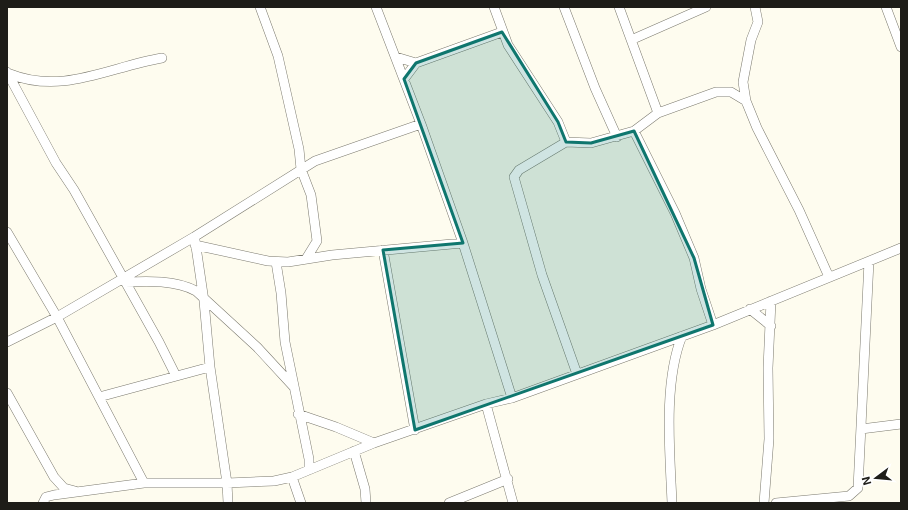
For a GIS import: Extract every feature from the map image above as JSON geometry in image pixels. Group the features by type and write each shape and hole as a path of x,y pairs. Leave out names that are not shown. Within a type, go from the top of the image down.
{"street":[{"path":"260,7 278,56 299,149 301,169 311,195 317,241 306,259"},
{"path":"376,7 421,124 463,243 512,398"},
{"path":"494,7 508,45 558,122 566,142"},
{"path":"564,7 595,88 616,137"},
{"path":"619,7 658,113"},
{"path":"631,40 706,7"},
{"path":"755,7 758,22 751,40 743,82 746,100 757,128 799,210 829,277"},
{"path":"886,7 897,22 901,47"},
{"path":"404,78 416,63 502,32"},
{"path":"396,57 416,63"},
{"path":"8,73 26,81 40,83 62,81 91,77 140,62 162,58"},
{"path":"8,73 56,163 74,190 176,376"},
{"path":"577,374 534,248 514,177 519,170 566,142 591,143 634,131 652,120 658,113 716,92 731,92 746,100"},
{"path":"7,342 195,241 315,161 421,124"},
{"path":"634,131 675,213 694,258 701,289 713,325"},
{"path":"7,232 57,316 144,483"},
{"path":"195,241 252,258 276,262 332,255 463,243"},
{"path":"195,241 204,301 210,367 228,483 228,503"},
{"path":"317,241 332,255"},
{"path":"43,503 46,497 54,495 144,483 259,483 292,477 354,451 486,404 512,398 713,325 901,248"},
{"path":"383,250 415,430"},
{"path":"776,503 849,496 856,492 858,488 869,261"},
{"path":"276,262 281,293 285,342 298,414 309,459 309,470"},
{"path":"124,280 187,286 196,292 204,301 257,347 293,386"},
{"path":"764,503 768,439 768,368 771,301"},
{"path":"750,310 771,326"},
{"path":"672,503 670,410 672,378 676,351 682,336"},
{"path":"665,342 676,351"},
{"path":"99,397 210,367"},
{"path":"7,393 54,477 64,488 76,491"},
{"path":"486,404 514,503"},
{"path":"298,414 336,427 374,444"},
{"path":"861,428 901,424"},
{"path":"354,451 366,503"},
{"path":"54,477 54,495"},
{"path":"292,477 301,503"},
{"path":"449,503 508,479"}],"highlighted area":[{"path":"502,32 558,122 566,142 591,143 634,131 694,258 713,325 415,430 383,250 463,243 404,79 416,63"}]}
